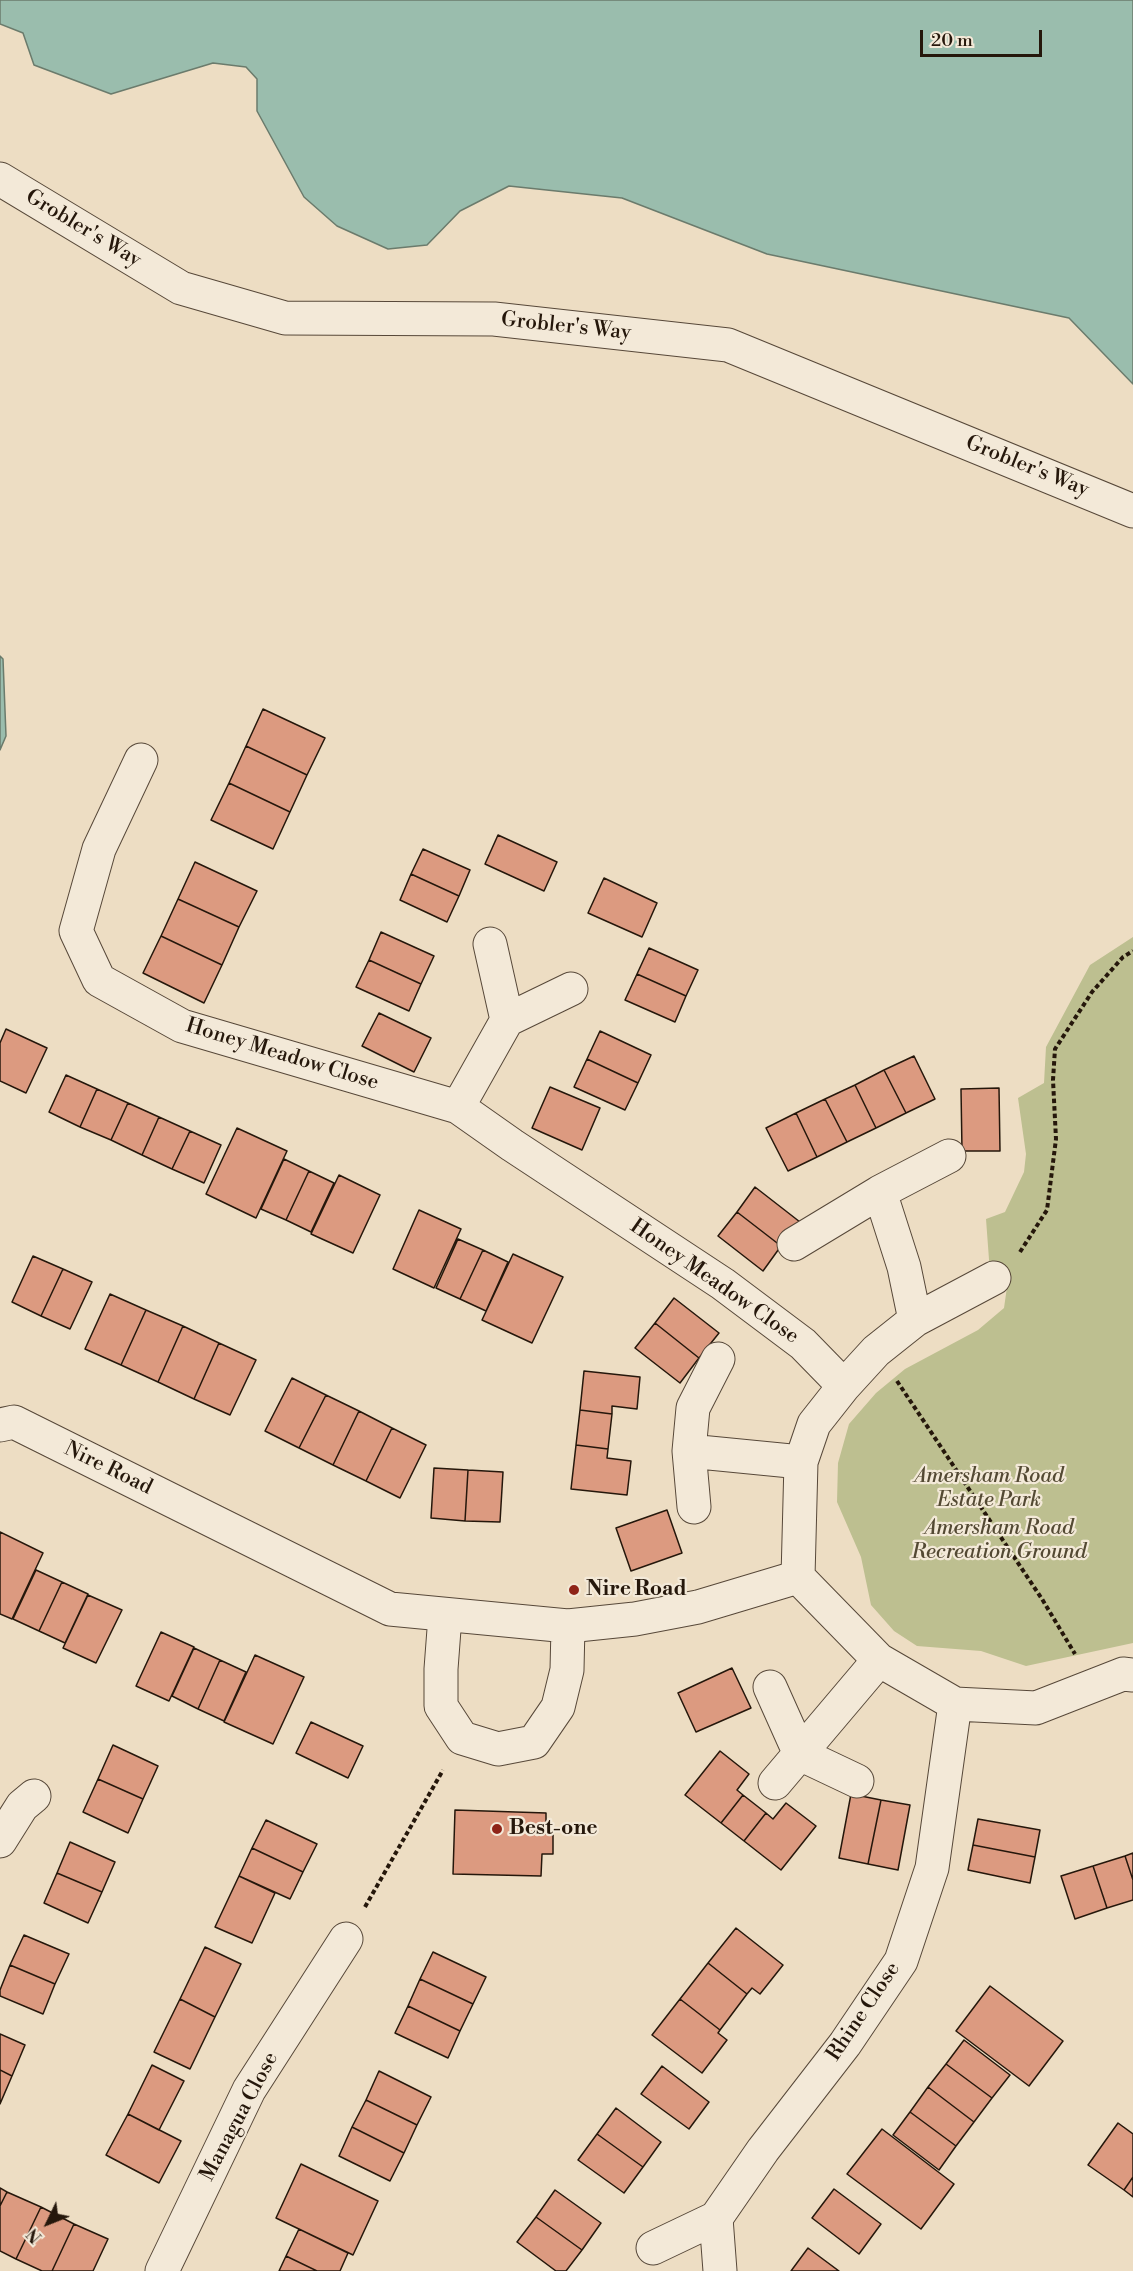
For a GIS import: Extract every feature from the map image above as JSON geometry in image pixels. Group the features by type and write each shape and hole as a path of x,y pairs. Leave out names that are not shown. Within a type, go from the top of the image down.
{"street":[{"name":"Grobler's Way","path":"0,179 181,288 285,318 495,318 728,345 1133,511"},
{"name":"Honey Meadow Close","path":"141,760 99,849 76,931 99,980 182,1026 458,1107 723,1284 803,1344 844,1386"},
{"path":"490,944 507,1020"},
{"path":"458,1107 507,1020 571,989"},
{"path":"794,1244 880,1192 950,1156"},
{"path":"880,1192 904,1267 915,1320"},
{"path":"994,1278 915,1320 876,1351 814,1424 801,1462 798,1578 879,1660 955,1704 1036,1708 1124,1674 1133,1675"},
{"path":"694,1507 689,1451 693,1408 718,1359"},
{"name":"Nire Road","path":"0,1425 14,1422 390,1609 568,1626 635,1619 698,1607 798,1578"},
{"path":"689,1451 801,1462"},
{"path":"445,1616 441,1706 462,1738 498,1749 534,1742 558,1707 567,1670 568,1626"},
{"path":"775,1783 879,1660"},
{"path":"770,1687 800,1754 857,1781"},
{"name":"Rhine Close","path":"653,2248 716,2218 763,2150 845,2044 900,1960 932,1868 955,1704"},
{"path":"0,1841 22,1806 34,1796"},
{"name":"Managua Close","path":"162,2271 249,2091 346,1939"},
{"path":"716,2218 720,2271"}],"path":[{"path":"994,1278 1024,1248 1047,1210 1056,1139 1053,1080 1055,1050 1092,992 1123,957 1133,951"},
{"path":"876,1351 1035,1589 1094,1685"},
{"path":"346,1939 462,1738"}],"green space":[{"name":"Amersham Road Estate Park","path":"1133,937 1133,1643 1026,1666 981,1651 917,1646 894,1631 871,1605 861,1557 837,1502 838,1463 849,1424 876,1393 905,1369 978,1330 1004,1308 1007,1287 990,1273 986,1219 1005,1212 1024,1172 1026,1154 1018,1098 1044,1083 1046,1047 1090,965"}],"shaded area":[{"path":"0,0 1133,0 1133,384 1069,318 767,254 622,198 509,186 460,211 427,245 388,249 337,226 304,197 257,111 257,79 246,67 213,63 111,94 34,65 23,33 0,24"},
{"path":"0,656 3,659 6,736 0,750"}],"building":[{"path":"263,709 325,738 307,775 246,746"},
{"path":"246,746 307,775 290,812 229,783"},
{"path":"229,783 290,812 273,849 211,820"},
{"path":"498,835 557,862 544,891 485,864"},
{"path":"423,849 470,870 459,896 411,874"},
{"path":"195,862 257,891 239,927 178,899"},
{"path":"411,874 459,896 447,922 400,900"},
{"path":"604,878 657,903 642,937 588,913"},
{"path":"178,899 239,927 222,965 161,936"},
{"path":"381,932 434,956 421,984 369,960"},
{"path":"161,936 222,965 204,1003 143,973"},
{"path":"649,948 698,970 686,996 637,974"},
{"path":"369,960 421,984 409,1011 356,987"},
{"path":"637,974 686,996 675,1022 625,1000"},
{"path":"379,1013 431,1038 414,1072 362,1046"},
{"path":"6,1029 47,1048 26,1093 0,1081 0,1043"},
{"path":"600,1031 651,1055 638,1083 587,1059"},
{"path":"914,1056 935,1099 906,1113 884,1070"},
{"path":"587,1059 638,1083 625,1110 574,1087"},
{"path":"884,1070 906,1113 876,1128 855,1085"},
{"path":"66,1075 97,1089 80,1127 49,1112"},
{"path":"855,1085 876,1128 847,1142 825,1099"},
{"path":"550,1087 600,1108 582,1150 532,1128"},
{"path":"999,1088 1000,1151 962,1151 961,1089"},
{"path":"97,1089 128,1103 111,1140 80,1127"},
{"path":"825,1099 847,1142 817,1157 796,1113"},
{"path":"128,1103 159,1117 142,1155 111,1140"},
{"path":"796,1113 817,1157 788,1171 766,1128"},
{"path":"159,1117 190,1131 172,1169 142,1155"},
{"path":"237,1128 287,1151 256,1218 206,1194"},
{"path":"190,1131 221,1145 204,1183 172,1169"},
{"path":"284,1159 309,1171 286,1220 261,1209"},
{"path":"309,1171 334,1183 311,1232 286,1220"},
{"path":"339,1175 380,1195 353,1253 311,1234"},
{"path":"755,1187 800,1222 781,1246 737,1212"},
{"path":"419,1210 461,1229 434,1288 393,1269"},
{"path":"737,1212 781,1246 763,1271 718,1236"},
{"path":"458,1239 483,1250 460,1299 436,1288"},
{"path":"483,1250 508,1262 486,1311 460,1299"},
{"path":"513,1254 563,1277 532,1343 482,1320"},
{"path":"33,1256 63,1269 41,1316 12,1302"},
{"path":"63,1269 92,1282 70,1329 41,1316"},
{"path":"110,1294 146,1310 121,1365 85,1349"},
{"path":"674,1298 719,1333 699,1358 655,1323"},
{"path":"146,1310 183,1326 158,1382 121,1365"},
{"path":"655,1323 699,1358 680,1383 635,1348"},
{"path":"183,1326 219,1343 194,1399 158,1382"},
{"path":"219,1343 256,1360 230,1415 194,1399"},
{"path":"584,1371 640,1377 637,1409 612,1406 612,1414 580,1410"},
{"path":"292,1378 326,1395 299,1448 265,1431"},
{"path":"326,1395 359,1411 333,1465 299,1448"},
{"path":"580,1410 612,1414 608,1449 576,1445"},
{"path":"359,1411 392,1428 366,1481 333,1465"},
{"path":"392,1428 426,1445 400,1498 366,1481"},
{"path":"576,1445 608,1449 607,1458 631,1461 627,1495 571,1489"},
{"path":"434,1468 468,1470 465,1521 431,1518"},
{"path":"468,1470 503,1472 500,1522 465,1521"},
{"path":"667,1510 682,1553 631,1571 616,1528"},
{"path":"0,1532 43,1553 12,1619 0,1614"},
{"path":"36,1570 62,1582 39,1631 13,1619"},
{"path":"62,1582 88,1594 65,1643 39,1631"},
{"path":"88,1595 122,1610 96,1663 63,1648"},
{"path":"161,1632 194,1647 169,1701 136,1686"},
{"path":"194,1648 220,1660 198,1709 172,1696"},
{"path":"255,1655 304,1677 273,1744 224,1722"},
{"path":"220,1660 246,1672 224,1721 198,1709"},
{"path":"732,1668 751,1708 696,1732 678,1693"},
{"path":"311,1722 363,1746 348,1778 296,1753"},
{"path":"113,1745 158,1766 143,1799 98,1779"},
{"path":"720,1751 749,1774 737,1790 743,1795 721,1823 685,1795"},
{"path":"98,1779 143,1799 128,1833 83,1812"},
{"path":"851,1794 881,1800 868,1864 839,1858"},
{"path":"743,1795 766,1813 744,1841 721,1823"},
{"path":"881,1800 910,1805 898,1870 868,1864"},
{"path":"786,1803 816,1826 781,1870 744,1841 766,1813 773,1819"},
{"path":"455,1810 546,1813 546,1834 553,1835 553,1854 542,1854 541,1876 453,1874"},
{"path":"978,1819 1040,1830 1035,1857 973,1845"},
{"path":"266,1820 317,1844 303,1872 252,1848"},
{"path":"70,1842 115,1862 102,1892 57,1873"},
{"path":"973,1845 1035,1857 1030,1883 968,1870"},
{"path":"252,1848 303,1872 290,1899 239,1876"},
{"path":"1133,1853 1133,1880 1125,1856"},
{"path":"1125,1856 1133,1880 1133,1900 1107,1908 1093,1866"},
{"path":"1093,1866 1107,1908 1075,1919 1061,1876"},
{"path":"57,1873 102,1892 88,1923 44,1903"},
{"path":"239,1876 275,1893 252,1943 215,1927"},
{"path":"736,1928 783,1965 760,1994 752,1988 747,1994 708,1963"},
{"path":"24,1935 69,1954 55,1984 10,1965"},
{"path":"205,1947 241,1964 215,2017 180,1999"},
{"path":"433,1952 486,1977 473,2004 420,1979"},
{"path":"708,1963 747,1994 720,2030 680,1999"},
{"path":"10,1965 55,1984 43,2014 0,1996 0,1990"},
{"path":"420,1979 473,2004 460,2031 408,2006"},
{"path":"990,1986 1063,2041 1029,2086 956,2031"},
{"path":"180,1999 215,2017 190,2069 154,2052"},
{"path":"680,1999 720,2030 718,2033 727,2040 702,2073 652,2035"},
{"path":"408,2006 460,2031 448,2058 395,2033"},
{"path":"0,2034 25,2045 12,2076 0,2070"},
{"path":"964,2040 1010,2075 992,2098 946,2064"},
{"path":"946,2064 992,2098 974,2122 928,2087"},
{"path":"152,2065 184,2081 159,2130 128,2114"},
{"path":"662,2066 709,2102 689,2129 641,2094"},
{"path":"0,2070 12,2076 0,2104"},
{"path":"379,2071 431,2097 417,2125 366,2100"},
{"path":"928,2087 974,2122 956,2146 910,2112"},
{"path":"366,2100 417,2125 404,2153 352,2127"},
{"path":"616,2108 661,2142 643,2167 597,2134"},
{"path":"910,2112 956,2146 939,2170 893,2135"},
{"path":"128,2114 181,2141 159,2183 106,2155"},
{"path":"1118,2123 1133,2134 1133,2177 1124,2190 1088,2165"},
{"path":"352,2127 404,2153 390,2181 339,2156"},
{"path":"882,2129 954,2184 921,2229 847,2174"},
{"path":"597,2134 643,2167 624,2193 578,2160"},
{"path":"301,2164 378,2201 353,2255 276,2218"},
{"path":"1133,2177 1133,2197 1124,2190"},
{"path":"0,2188 7,2192 0,2206"},
{"path":"834,2189 881,2224 859,2254 812,2218"},
{"path":"555,2190 601,2223 582,2250 536,2217"},
{"path":"7,2192 41,2207 16,2259 0,2251 0,2206"},
{"path":"41,2207 74,2224 52,2271 42,2271 16,2259"},
{"path":"536,2217 582,2250 566,2271 556,2271 517,2242"},
{"path":"74,2224 108,2239 93,2271 52,2271"},
{"path":"299,2229 348,2253 340,2271 317,2271 286,2256"},
{"path":"808,2248 839,2271 791,2271"},
{"path":"286,2256 317,2271 279,2271"}],"place":[{"name":"Nire Road","path":"574,1590"},
{"name":"Best-one","path":"497,1829"}],"park label":[{"name":"Amersham Road Recreation Ground","path":"999,1541"}]}
